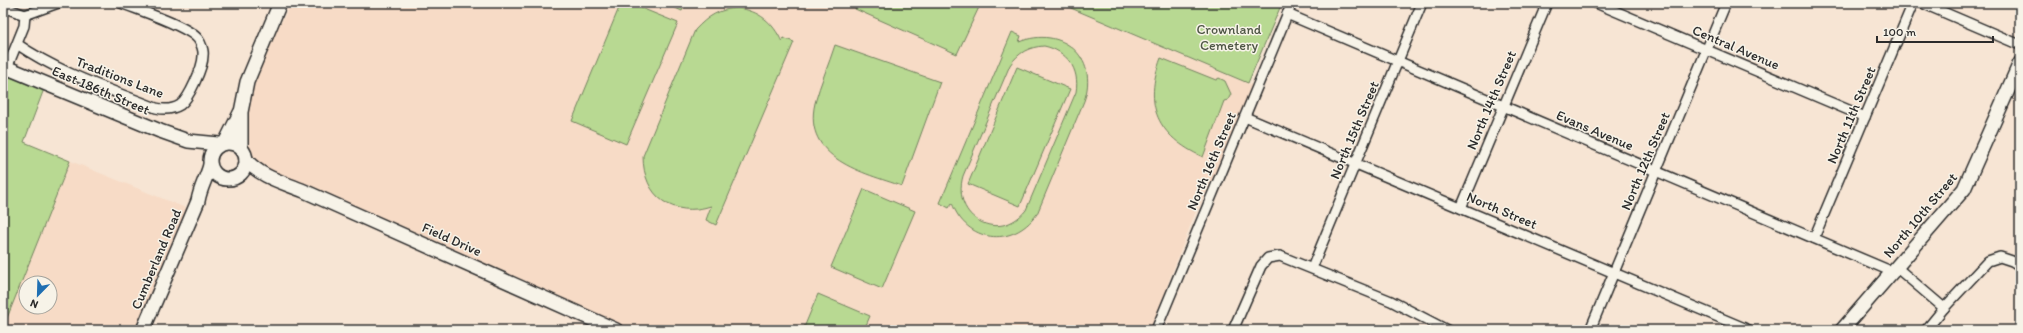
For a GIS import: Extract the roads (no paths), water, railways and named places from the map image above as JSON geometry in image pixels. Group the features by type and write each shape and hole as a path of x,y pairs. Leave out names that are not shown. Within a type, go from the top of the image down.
{"street":[{"path":"3,7 25,15 58,3"},
{"name":"Traditions Lane","path":"17,44 36,57 68,72 156,108 168,110 181,104 186,100 204,56 199,40 186,30 121,3"},
{"path":"233,178 243,171 244,154 241,112 247,82 280,3"},
{"name":"North 16th Street","path":"1156,330 1292,3"},
{"name":"North 15th Street","path":"1312,268 1422,3"},
{"name":"North 14th Street","path":"1461,208 1547,3"},
{"name":"Central Avenue","path":"1596,3 1865,117"},
{"name":"North 12th Street","path":"1590,330 1726,3"},
{"name":"North 11th Street","path":"1814,238 1913,3"},
{"path":"1922,3 2020,45"},
{"name":"Evans Avenue","path":"1287,14 1814,238 1895,270 1944,308"},
{"path":"5,67 17,44 25,15"},
{"name":"North 10th Street","path":"1842,330 1964,189 2016,82 2020,63"},
{"name":"East 186th Street","path":"5,67 160,132 188,141 222,144"},
{"path":"222,144 241,112"},
{"name":"North Street","path":"1245,117 1749,330"},
{"name":"East 186th Street","path":"188,141 210,162"},
{"path":"222,144 237,144 258,171 273,180 264,181 247,176 233,178 215,175 210,162 214,148 222,144"},
{"name":"Cumberland Road","path":"143,330 198,201 200,190 207,176 210,162"},
{"name":"Cumberland Road","path":"198,201 214,185 233,178"},
{"name":"Field Drive","path":"273,180 304,191 616,330"},
{"path":"1234,330 1261,266 1268,258 1280,256 1391,301 1447,330"},
{"path":"1926,330 1944,308 1991,259 2000,257 2012,261 2020,266"}],"park label":[{"name":"Crownland Cemetery","path":"1229,38"}]}
